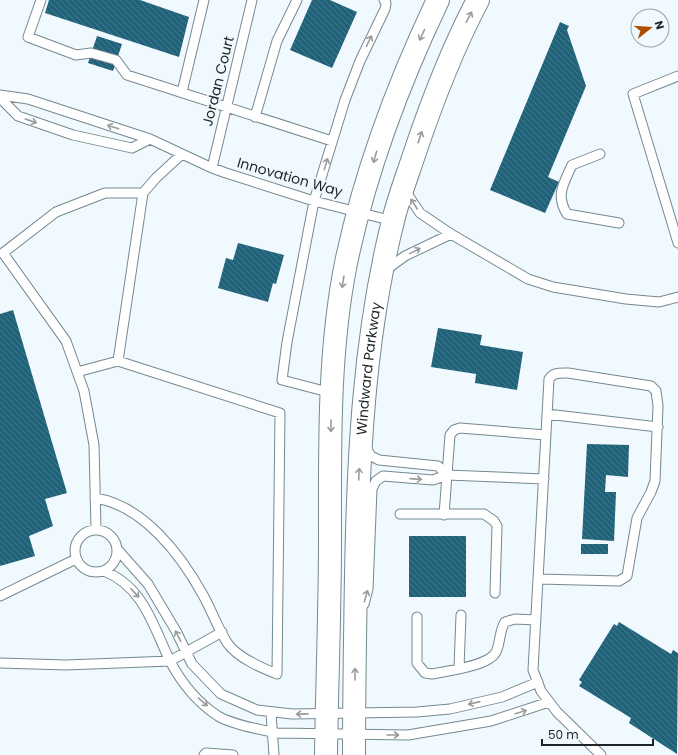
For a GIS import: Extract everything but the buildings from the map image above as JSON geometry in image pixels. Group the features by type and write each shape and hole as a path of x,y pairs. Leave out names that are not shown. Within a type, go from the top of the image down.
{"main road":[{"path":"326,755 332,393 337,320 346,263 376,153 395,98 438,0"},
{"name":"Windward Parkway","path":"354,734 357,518 361,437 367,375 382,272 393,221 429,108 461,32 478,0"}],"lane":[{"path":"41,0 28,37 76,56 91,53 116,60 127,75 332,141"},
{"path":"182,92 204,0"},
{"name":"Jordan Court","path":"212,168 252,0"},
{"path":"255,117 277,41 297,0"},
{"path":"332,393 282,380 287,342 314,201 332,141 360,62 385,9 386,3 384,0"},
{"path":"678,76 633,94 678,243"},
{"name":"Innovation Way","path":"0,95 28,99 150,139 212,168 314,201 360,211 393,221"},
{"path":"0,98 18,116 73,135 132,148 150,139"},
{"path":"118,361 143,193 156,178 182,154"},
{"path":"600,154 572,165 560,194 561,205 567,214 619,223"},
{"path":"403,187 420,213 451,234 528,279 553,287 626,300 659,302 678,297"},
{"path":"96,530 94,445 84,391 66,341 3,253 56,212 106,193 143,193"},
{"path":"382,272 404,256 451,234"},
{"path":"77,372 118,361 280,413 277,674 256,666 229,645 202,593 180,558 154,529 128,510 106,499 95,498"},
{"path":"538,579 618,581 627,576 637,518 655,481 658,427 657,398 656,391 651,386 568,373 552,374 549,379 544,479 538,579 533,670 541,691 549,702 601,755"},
{"path":"547,414 658,427"},
{"path":"444,515 450,435 454,430 460,428 546,435"},
{"path":"361,437 371,456 380,460 438,466 447,475"},
{"path":"355,634 368,589 372,489 376,481 383,476 433,480 447,475 544,479"},
{"path":"400,514 484,514 494,521 497,526 495,593"},
{"path":"117,549 116,558 111,566 104,571 96,572 88,570 80,566 76,559 75,548 78,539 86,532 96,530 106,532 110,535 117,549 148,584 192,664 220,694 257,710 327,723 354,734 408,735 450,730 490,721 549,702"},
{"path":"0,596 76,559"},
{"path":"104,571 116,576 140,598 158,633 170,661 187,689 219,716 271,732 327,723 354,734 417,712 450,709 502,697 538,682"},
{"path":"459,668 461,615"},
{"path":"417,617 417,663 425,673 432,674 486,662 495,654 500,629 505,622 515,619 536,620"},
{"path":"0,663 66,665 170,661 222,632"},
{"path":"271,713 271,732 274,755"},
{"path":"204,755 206,753 233,755"}]}
